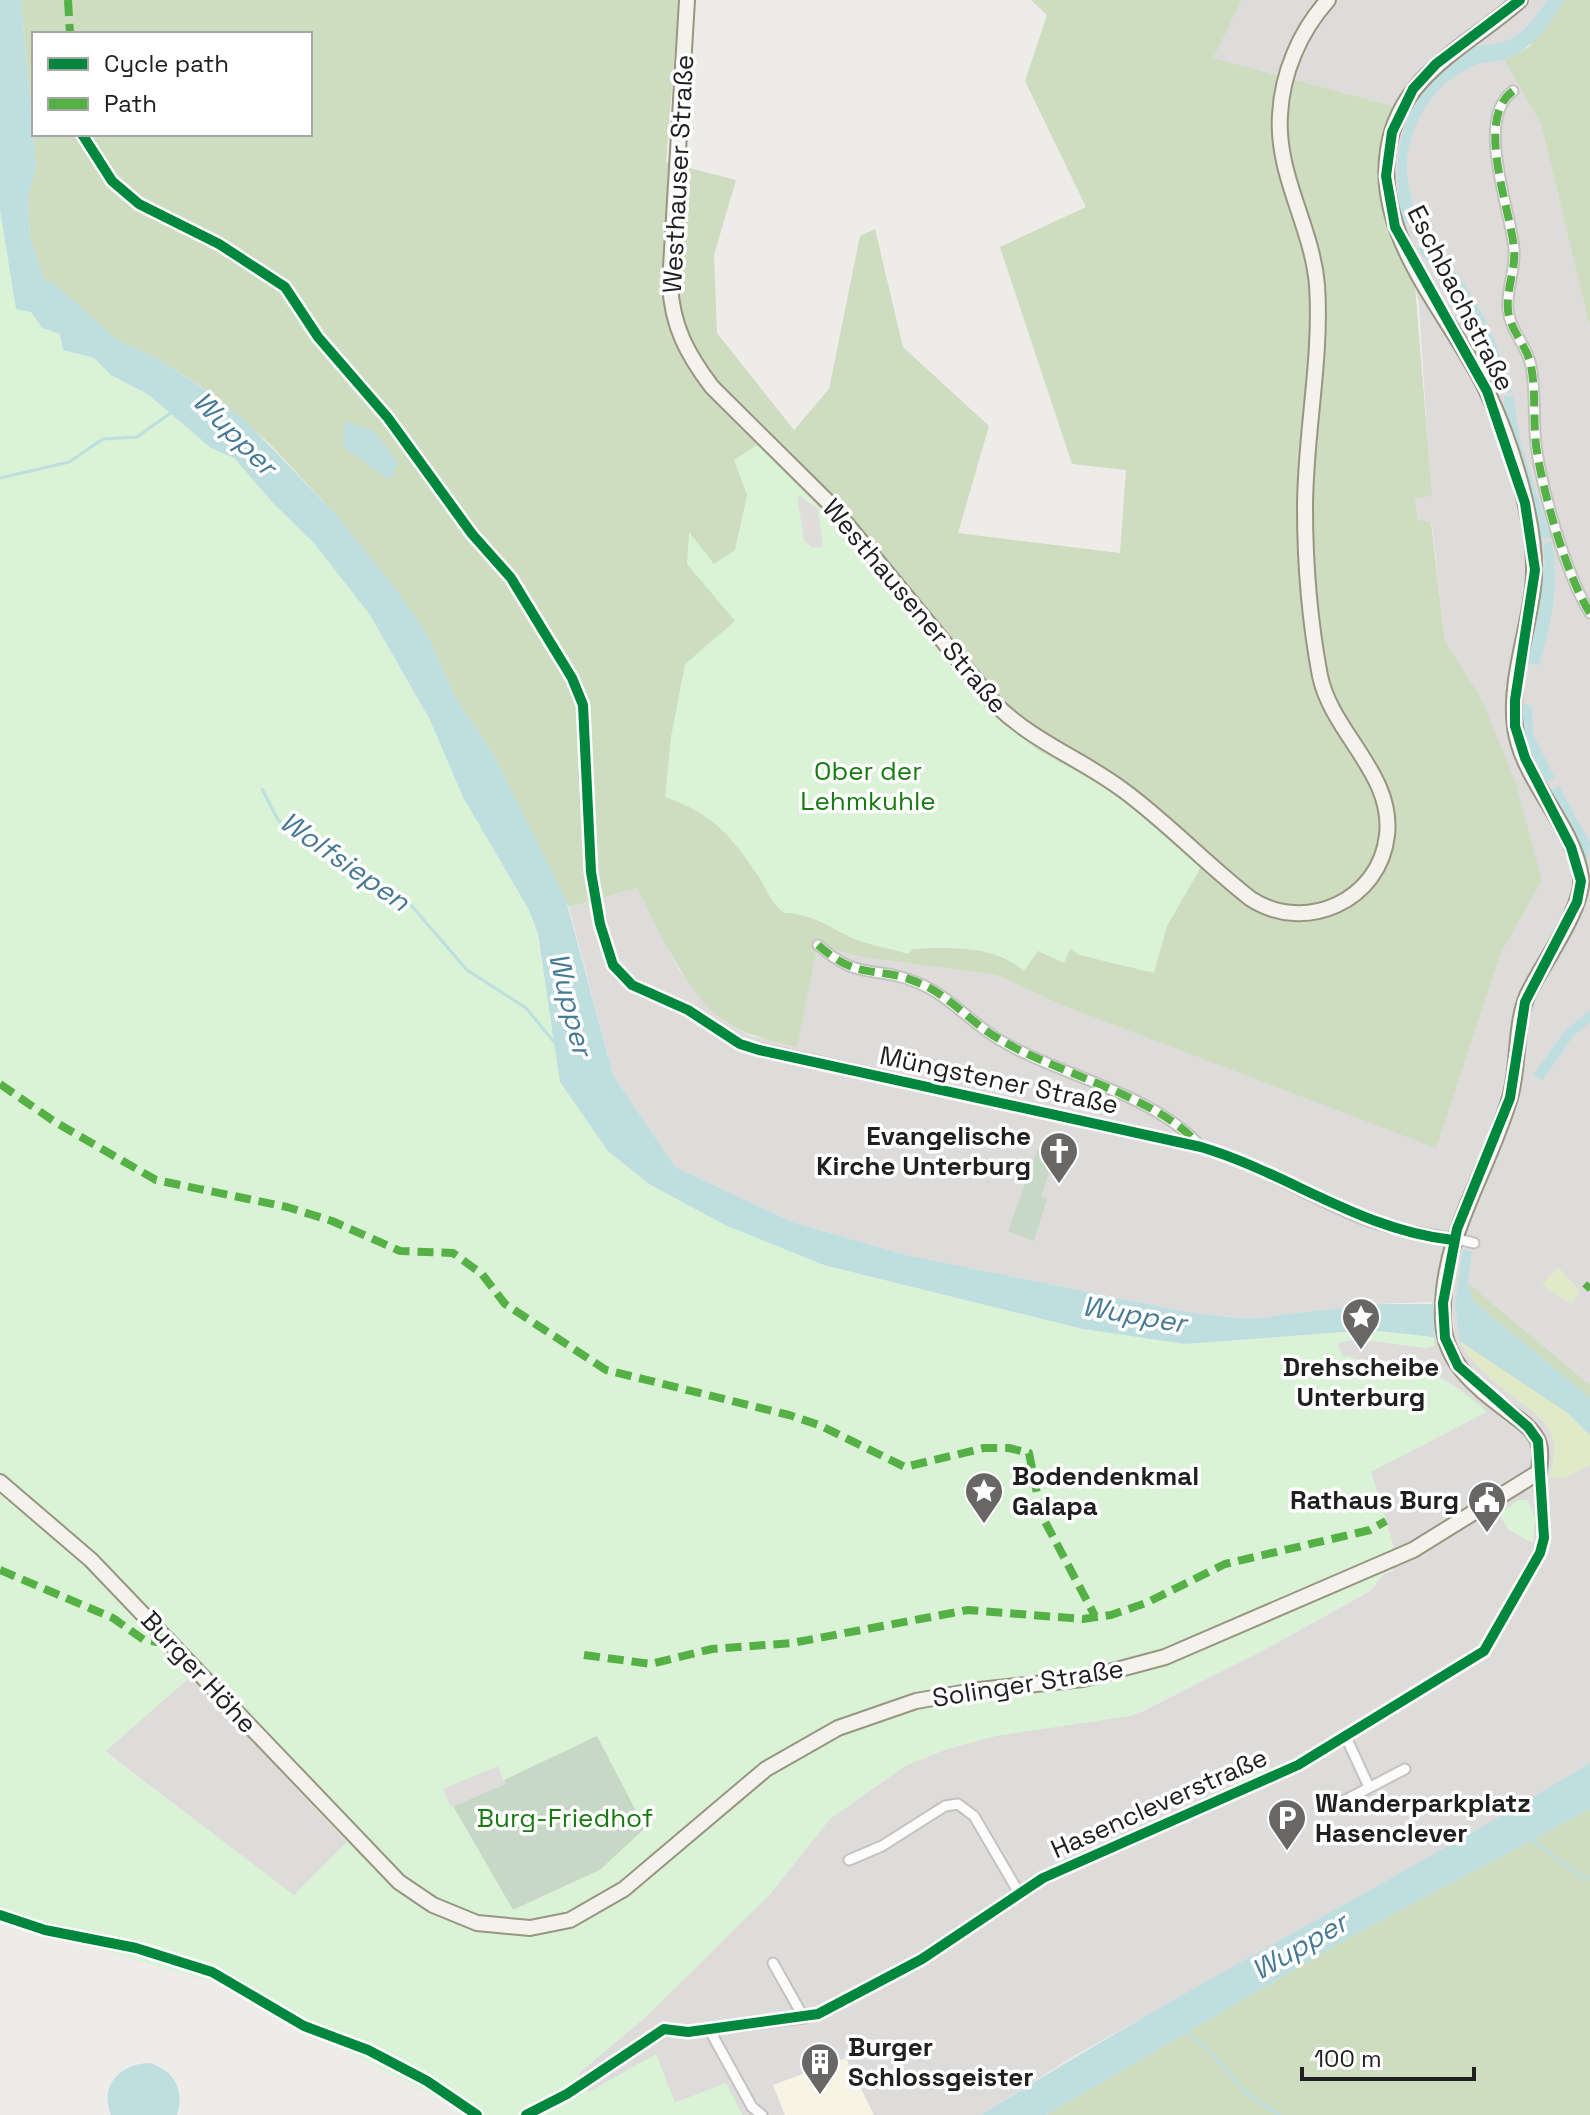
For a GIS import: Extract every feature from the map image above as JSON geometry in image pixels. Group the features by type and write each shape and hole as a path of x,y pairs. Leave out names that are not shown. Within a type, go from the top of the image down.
{"main road":[{"name":"Westhauser Straße","path":"684,345 671,309 670,284 687,0"},
{"name":"Westhausener Straße","path":"684,345 712,387 830,504 995,704 1024,731 1121,789 1260,906 1295,915 1320,913 1338,906 1361,887 1376,867 1386,841 1388,823 1378,785 1338,721 1323,689 1307,534 1316,282 1286,174 1279,116 1292,58 1328,0"},
{"name":"Eschbachstraße","path":"1520,0 1436,64 1413,89 1390,140 1387,187 1400,237 1487,391 1525,503 1535,563 1515,700 1515,726 1522,750 1587,874 1577,902 1525,1002 1510,1098 1455,1242 1443,1303 1446,1344 1467,1377 1536,1437 1539,1472"},
{"name":"Solinger Straße","path":"388,1872 424,1900 477,1923 530,1928 570,1920 615,1896 766,1769 838,1728 916,1701 1083,1679 1155,1661 1413,1550 1539,1472"},
{"name":"Burger Höhe","path":"0,1482 91,1560 388,1872"}],"street":[{"path":"1513,91 1503,101 1496,121 1499,176 1514,250 1508,310 1532,369 1536,445 1548,497 1572,582 1590,613"},
{"name":"Müngstener Straße","path":"595,898 610,958 620,975 647,993 688,1010 740,1044 1201,1147 1230,1156 1361,1218 1414,1234 1474,1243"},
{"path":"818,945 848,968 904,978 933,990 996,1038 1062,1072 1133,1100 1173,1123 1201,1147"},
{"name":"Hasencleverstraße","path":"664,2029 688,2032 804,2018 832,2008 922,1959 1019,1893 1063,1868 1268,1780 1489,1645 1543,1545 1539,1472"},
{"path":"1345,1735 1369,1787"},
{"path":"1336,1805 1405,1769"},
{"path":"849,1860 882,1846 945,1806 958,1804 974,1816 1019,1893"},
{"path":"773,1963 804,2018"},
{"path":"709,2029 752,2107 762,2115"}],"shaded area":[{"path":"1242,0 1564,0 1504,60 1541,124 1590,328 1590,1385 1469,1284 1473,1302 1590,1398 1590,1763 1495,1821 1074,2056 981,2115 742,2115 726,2083 675,2103 588,2093 578,2074 649,2014 771,1893 829,1819 905,1766 944,1750 995,1736 1141,1712 1264,1650 1370,1591 1397,1558 1371,1472 1367,1361 1343,1357 1337,1343 1356,1339 1427,1348 1432,1302 1373,1304 1249,1319 1192,1313 906,1255 792,1222 675,1167 613,1075 569,907 637,888 679,970 723,1021 751,1036 797,1046 818,945 861,957 997,975 1059,1004 1436,1147 1501,953 1542,881 1480,696 1445,641 1432,524 1418,521 1413,499 1431,494 1419,303 1415,286 1419,283 1389,230 1380,197 1380,158 1384,136 1397,107 1212,58"},
{"path":"797,494 818,509 823,547 812,548 804,540"},
{"path":"1494,1279 1525,1303 1542,1285 1582,1311 1573,1330 1567,1327 1564,1334 1590,1354 1590,1385 1483,1296"},
{"path":"1549,1478 1566,1478 1579,1496 1590,1488 1590,1509 1552,1548"},
{"path":"191,1676 347,1842 294,1896 105,1751"},
{"path":"1281,1724 1296,1758 1274,1770 1258,1734"},
{"path":"498,1766 505,1784 451,1807 443,1789"},
{"name":"Wanderparkplatz Hasenclever","path":"1285,1780 1333,1882 1290,1901 1280,1880 1269,1885 1233,1804"},
{"path":"1126,1809 1136,1830 1088,1850 1078,1826"},
{"path":"1074,1827 1084,1851 1020,1882 1002,1852"},
{"name":"Burger Schlossgeister","path":"846,2058 874,2115 785,2115 773,2085"}],"green space":[{"path":"21,0 679,0 666,162 736,180 714,255 717,333 794,430 829,389 860,236 875,229 903,347 989,426 958,533 1120,553 1126,470 1072,464 1000,247 1086,207 1025,81 1047,15 1031,0 1242,0 1213,58 1397,107 1387,133 1379,178 1386,218 1419,283 1415,286 1432,495 1414,499 1418,520 1431,523 1445,641 1480,696 1515,780 1542,881 1501,953 1436,1148 1059,1004 997,975 861,957 818,945 797,1047 769,1040 726,1022 699,997 687,980 637,888 569,907 492,752 455,697 427,634 337,516 270,444 219,398 158,359 77,321 47,289 30,238 28,197 36,168 33,136 312,136 312,32 32,32 32,123"},
{"path":"1564,0 1590,0 1590,328 1541,124 1504,60 1529,47"},
{"path":"0,210 16,308 31,312 42,328 60,334 63,350 94,358 111,375 149,395 211,448 234,458 314,543 370,615 430,720 463,797 529,910 537,934 561,1082 608,1151 649,1184 725,1225 824,1265 1083,1329 1185,1344 1371,1330 1434,1337 1435,1346 1427,1348 1356,1339 1337,1343 1343,1357 1351,1356 1357,1362 1393,1362 1436,1375 1487,1412 1371,1472 1397,1558 1393,1571 1382,1575 1370,1590 1264,1650 1131,1716 995,1736 944,1750 905,1766 830,1819 771,1893 649,2014 578,2074 589,2092 656,2054 675,2103 726,2083 742,2115 470,2115 217,1983 0,1921","holes":["191,1676 347,1842 294,1895 105,1752","597,1736 645,1828 600,1870 513,1910 444,1790 498,1766 504,1780"]},
{"name":"Ober der Lehmkuhle","path":"757,445 816,504 1003,722 1038,750 1114,792 1201,867 1167,926 1154,973 1079,955 1070,949 1064,963 1038,951 1024,971 986,952 941,948 913,949 908,954 860,941 815,919 784,913 772,901 739,849 720,828 697,811 665,797 671,737 685,664 735,621 687,564 689,532 714,564 735,550 747,495 734,460"},
{"path":"1037,1150 1060,1157 1057,1167 1052,1165 1041,1196 1047,1199 1034,1241 1008,1231"},
{"path":"1558,1267 1579,1290 1572,1305 1542,1285"},
{"path":"1468,1283 1590,1385 1590,1398 1473,1301"},
{"path":"1460,1341 1568,1413 1590,1435 1590,1465 1564,1479 1549,1478 1554,1446 1546,1425 1481,1370"},
{"path":"1519,1500 1528,1500 1535,1516 1533,1543 1509,1530 1499,1514"},
{"name":"Burg-Friedhof","path":"597,1735 646,1828 600,1870 513,1910 451,1807 505,1784 504,1780"},
{"path":"1262,1750 1271,1768 1239,1785 1225,1783 1219,1770"},
{"path":"1590,1809 1590,2115 1046,2115 1352,1936"}],"water":[{"path":"0,0 21,0 36,168 28,197 30,238 47,289 77,321 158,359 218,398 245,420 337,516 395,588 427,634 455,697 492,752 566,900 613,1075 675,1167 792,1222 906,1255 1192,1313 1249,1319 1373,1304 1455,1304 1463,1249 1472,1252 1468,1283 1473,1301 1590,1398 1590,1435 1568,1413 1460,1341 1435,1346 1434,1337 1370,1330 1185,1344 1083,1329 824,1265 725,1225 649,1184 608,1151 560,1082 538,934 529,910 463,797 430,720 370,615 314,543 234,458 211,448 149,395 111,375 94,358 63,350 60,334 42,328 31,312 16,309 0,210"},
{"path":"1547,0 1564,0 1547,27 1532,43 1515,55 1478,64 1461,72 1436,92 1426,105 1408,150 1408,179 1416,220 1403,224 1398,159 1401,138 1417,100 1430,83 1466,53 1479,46 1500,43 1523,31"},
{"path":"1424,245 1430,251 1441,253 1476,303 1499,352 1512,392 1504,393 1491,348 1482,330 1417,249"},
{"path":"1504,396 1513,396 1521,445 1551,538 1541,539 1506,428"},
{"path":"345,422 372,430 399,463 389,480 343,446"},
{"path":"1552,542 1555,574 1553,604 1539,665 1527,663 1545,562 1543,543"},
{"path":"1521,703 1532,706 1533,734 1555,778 1546,782 1522,733"},
{"path":"1559,786 1590,843 1587,868 1550,790"},
{"path":"1590,1010 1590,1022 1574,1035 1542,1081 1533,1075 1566,1030"},
{"path":"1590,1763 1590,1809 1352,1936 1046,2115 981,2115 1131,2024"},
{"path":"149,2063 165,2071 175,2082 180,2097 177,2115 111,2115 108,2095 115,2078 129,2067"}],"pier":[{"path":"1464,1229 1477,1233 1472,1252 1463,1249 1460,1261 1455,1304 1460,1341 1435,1346 1433,1302 1441,1246 1458,1249"}],"waterway":[{"name":"Wupper","path":"47,291 104,341"},
{"path":"0,478 69,462 103,439 137,437 172,412"},
{"name":"Wolfsiepen","path":"262,789 278,820 319,849 404,897 467,970 526,1008 555,1043"},
{"path":"1531,1839 1581,1877 1590,1879"},
{"path":"1184,2030 1205,2046 1245,2092 1279,2115"}],"marked path":[{"path":"68,0 70,32"},
{"path":"1513,91 1502,104 1496,122 1495,143 1514,249 1508,310 1531,366 1536,445 1549,508 1572,577 1590,613"},
{"path":"818,945 857,969 904,977 930,988 999,1039 1157,1112 1198,1144"},
{"path":"0,1084 55,1122 156,1180 287,1207 332,1221 400,1251 453,1253 482,1274 505,1304 606,1370 789,1415 819,1425 905,1467 984,1448 1009,1448 1029,1453 1041,1514 1095,1616"},
{"path":"1585,1289 1590,1284"},
{"path":"584,1655 651,1664 712,1649 792,1643 968,1610 1083,1619 1111,1615 1146,1603 1225,1564 1370,1530 1386,1521"},
{"path":"0,1570 113,1618 144,1640 157,1642 165,1636"}],"cycle path":[{"path":"526,2115 567,2094 664,2029 688,2032 818,2014 922,1959 1043,1878 1298,1765 1484,1651 1540,1553 1544,1538 1538,1441 1528,1427 1458,1366 1445,1338 1443,1303 1457,1229 1510,1098 1525,1002 1577,902 1581,881 1571,847 1525,758 1515,726 1515,700 1535,570 1525,503 1487,391 1395,227 1386,176 1392,132 1413,89 1436,64 1520,0"},
{"path":"83,136 112,181 139,204 219,244 285,287 318,337 388,418 472,534 511,578 572,678 583,705 591,872 600,924 613,965 632,985 688,1010 740,1044 759,1050 1201,1147 1387,1225 1453,1240"},
{"path":"0,1915 45,1930 136,1948 212,1972 304,2026 368,2050 427,2081 477,2115"}],"place":[{"name":"Evangelische Kirche Unterburg","path":"1059,1185"},
{"name":"Drehscheibe Unterburg","path":"1361,1351"},
{"name":"Bodendenkmal Galapa","path":"984,1525"},
{"name":"Rathaus Burg","path":"1487,1534"},
{"name":"Wanderparkplatz Hasenclever","path":"1287,1852"},
{"name":"Burger Schlossgeister","path":"820,2096"}]}
